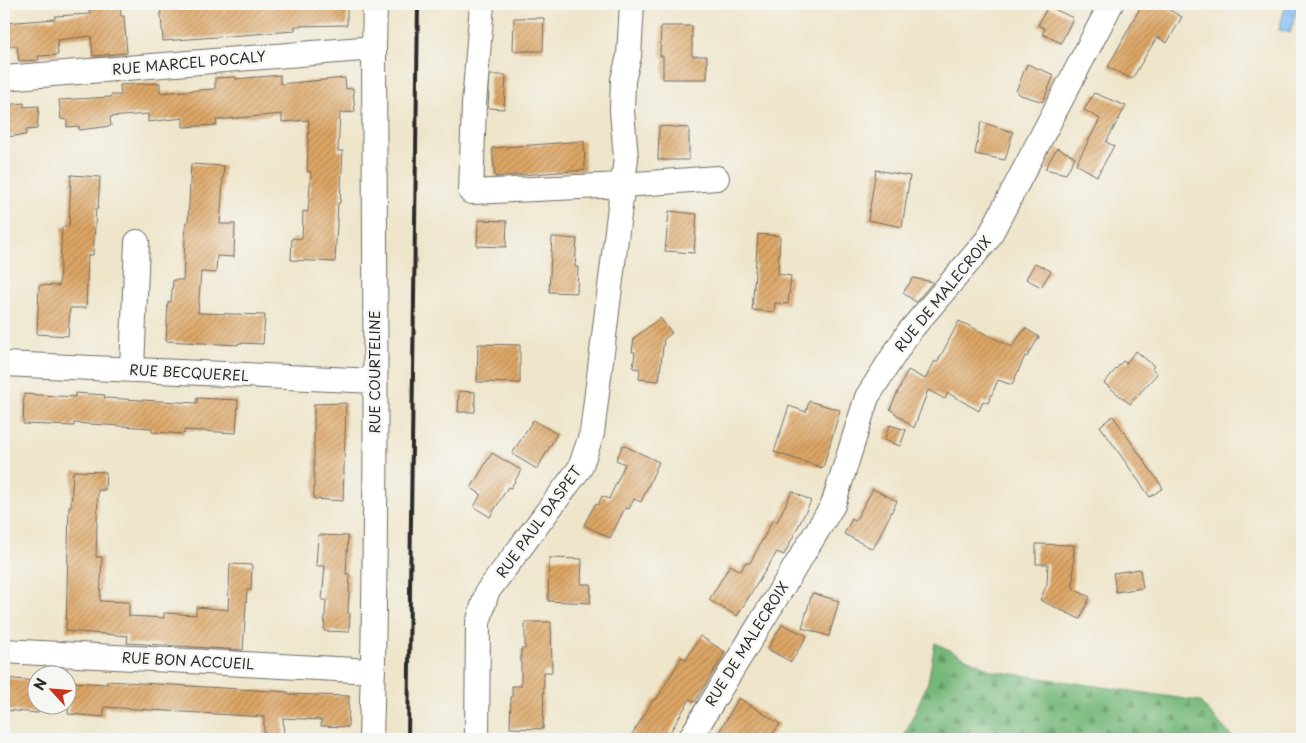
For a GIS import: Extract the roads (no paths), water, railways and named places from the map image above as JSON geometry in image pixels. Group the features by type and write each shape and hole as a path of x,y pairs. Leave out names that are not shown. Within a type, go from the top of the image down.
{"street":[{"name":"RUE COURTELINE","path":"371,739 375,381 375,4"},
{"path":"482,4 474,104 471,192 623,185 717,178"},
{"name":"RUE PAUL DASPET","path":"477,739 478,623 487,592 580,468 592,433 626,158 622,88 630,56 632,4"},
{"name":"RUE DE MALECROIX","path":"690,739 832,505 867,397 908,333 988,239 1111,4"},
{"name":"RUE MARCEL POCALY","path":"4,78 374,48"},
{"path":"132,370 137,242"},
{"name":"RUE BECQUEREL","path":"4,364 375,381"},
{"name":"RUE BON ACCUEIL","path":"4,651 373,671"}],"water":[{"path":"1286,4 1298,4 1290,33 1279,30"}],"railway":[{"path":"408,739 418,4"}]}
